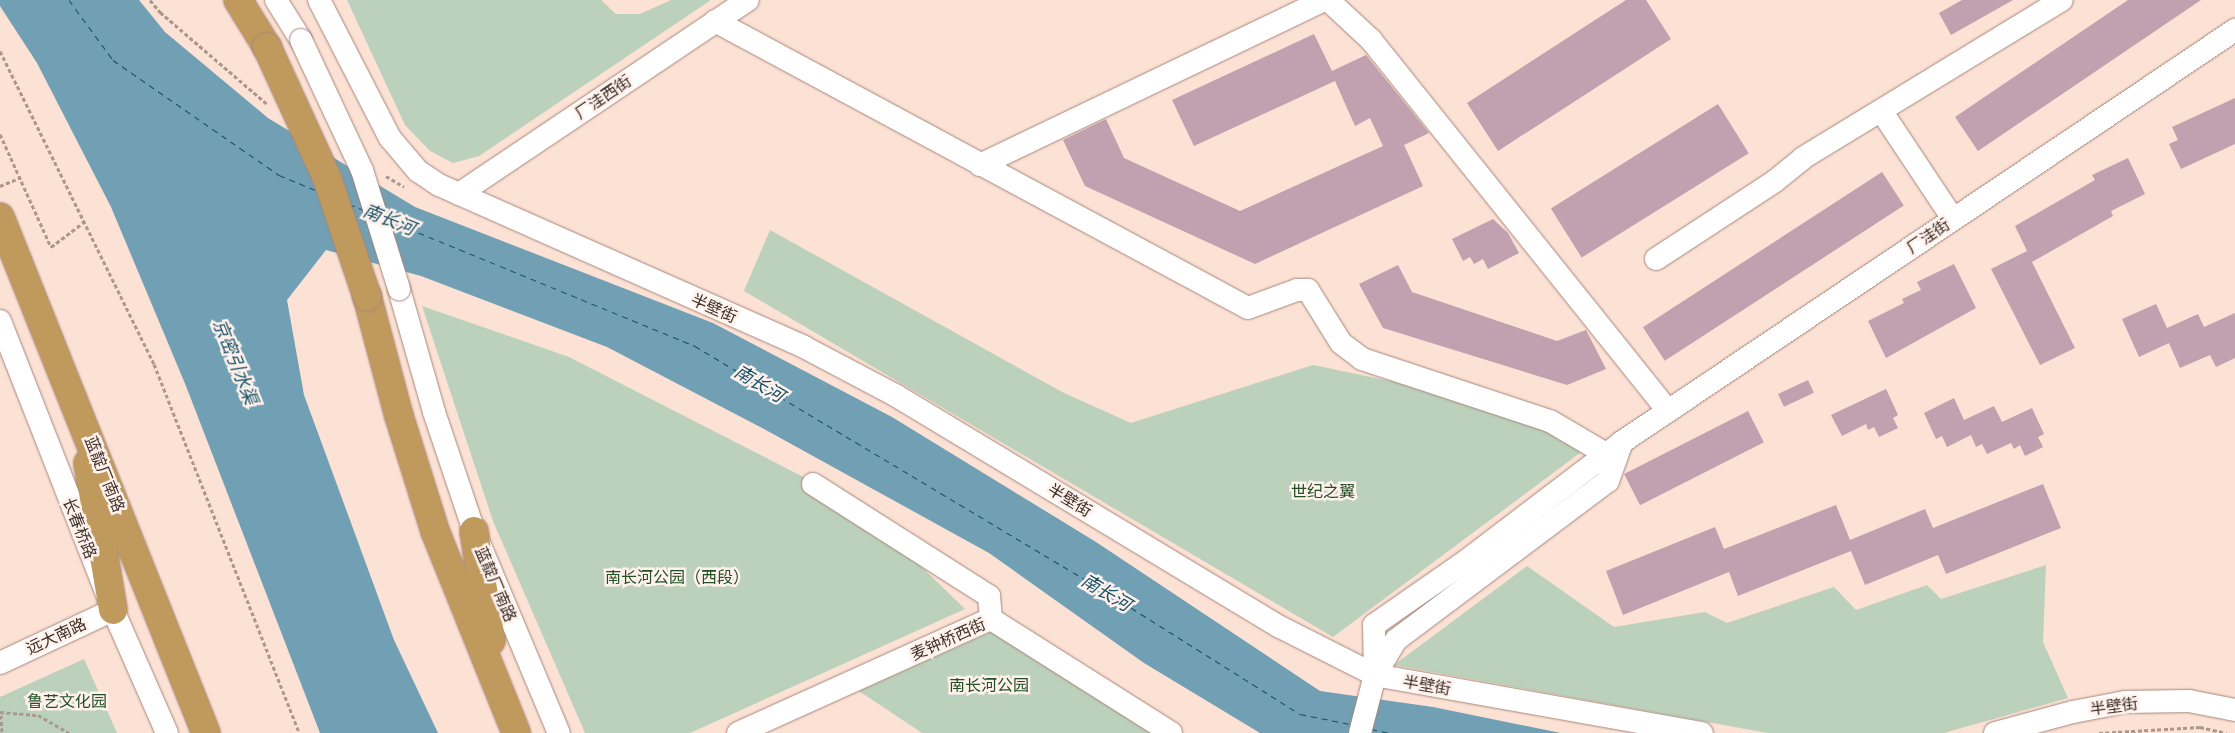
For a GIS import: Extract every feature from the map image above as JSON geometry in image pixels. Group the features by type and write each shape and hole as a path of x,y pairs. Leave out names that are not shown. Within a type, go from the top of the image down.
{"highway":[{"path":"238,0 267,47 327,178 367,296 399,416 435,531 516,733"},
{"name":"蓝靛厂南路","path":"0,218 80,412 206,733"},
{"path":"80,412 113,610"},
{"path":"474,531 498,689"}],"street":[{"name":"蓝靛厂南路","path":"276,0 301,40 362,170 399,289 434,412 474,531 559,733"},
{"name":"半壁街","path":"318,0 390,138 418,171 458,194 804,347 896,395 1372,684 1702,733"},
{"name":"厂洼西街","path":"458,194 748,0"},
{"path":"980,164 1324,0"},
{"path":"1328,0 1371,40 1668,411"},
{"path":"1656,259 1775,181 1803,158 1882,112 1917,87 2062,0"},
{"path":"715,22 1248,308 1308,290 1341,344 1362,359 1550,421 1614,448"},
{"name":"厂洼街","path":"1372,684 1374,625 1466,561 1614,448 2235,30"},
{"path":"1882,112 1953,220"},
{"name":"长春桥路","path":"0,321 113,610 167,733"},
{"path":"813,484 989,596 991,619"},
{"name":"远大南路","path":"0,663 113,610"},
{"name":"麦钟桥西街","path":"738,733 991,619 1171,733"},
{"path":"1360,733 1372,684"},
{"name":"半壁街","path":"1995,733 2125,702 2189,701 2235,710"}],"path":[{"path":"150,0 160,12 259,99 276,109"},
{"path":"0,51 154,364 299,733"},
{"path":"0,134 51,247 84,222"},
{"path":"378,172 412,192"},
{"path":"0,186 21,177"},
{"path":"2,733 1,714 38,715 69,733"},
{"path":"2099,733 2200,727 2226,733"}],"green space":[{"path":"347,0 601,0 616,14 640,14 671,0 711,0 479,156 453,163 430,151 405,125"},
{"name":"世纪之翼","path":"770,230 1064,393 1131,423 1313,365 1558,416 1584,450 1333,637 744,291"},
{"name":"南长河公园（西段）","path":"422,306 569,357 858,505 965,609 690,733 585,733 493,521"},
{"path":"2046,565 2043,642 2068,698 1944,733 1768,733 1394,665 1527,566 1614,627 1705,612 1727,623 1834,587 1856,610 1927,585 1941,599"},
{"name":"南长河公园","path":"993,631 1153,733 922,733 859,691"},
{"name":"鲁艺文化园","path":"84,659 117,733 0,733 0,697"}],"water":[{"path":"0,0 139,0 165,32 268,118 415,207 713,323 892,417 1096,542 1320,691 1433,707 1561,733 1260,733 1144,663 989,553 764,429 607,347 421,276 326,250 287,300 304,395 394,640 438,733 320,733 186,386 111,207 37,63 0,6"}],"building":[{"path":"1626,0 1646,0 1671,39 1498,151 1467,103"},
{"path":"1962,0 2013,0 1951,35 1939,13"},
{"path":"2128,0 2201,0 1978,151 1955,117"},
{"path":"1314,34 1332,71 1366,55 1429,133 1404,145 1423,186 1255,264 1085,186 1063,140 1106,119 1124,158 1240,211 1383,146 1370,118 1355,126 1335,81 1194,146 1172,100"},
{"path":"2235,98 2235,144 2181,169 2169,144 2178,140 2172,127"},
{"path":"1718,104 1749,153 1582,258 1551,208"},
{"path":"2128,158 2145,194 2111,211 2113,216 2032,262 2075,348 2040,365 1991,269 2027,251 2015,226 2095,180 2092,175"},
{"path":"1882,172 1904,206 1665,361 1643,327"},
{"path":"1493,219 1508,233 1519,253 1488,269 1483,259 1474,264 1470,257 1463,261 1452,239"},
{"path":"1954,264 1976,308 1886,358 1868,321 1904,303 1902,299 1921,290 1917,282"},
{"path":"1398,265 1412,292 1557,341 1586,330 1606,369 1567,385 1383,328 1359,284"},
{"path":"2156,304 2167,328 2198,314 2204,327 2235,313 2235,358 2216,367 2210,355 2180,368 2169,343 2139,357 2122,319"},
{"path":"1808,380 1814,393 1784,407 1778,394"},
{"path":"1886,389 1898,415 1893,418 1898,428 1879,437 1874,427 1868,430 1866,424 1842,436 1831,415"},
{"path":"1954,398 1964,420 1994,406 2002,422 2032,408 2044,434 2038,437 2043,447 2025,456 2020,445 2014,449 2011,443 1987,454 1982,444 1976,447 1971,435 1947,447 1942,436 1936,439 1924,413"},
{"path":"1748,411 1764,442 1640,505 1624,474"},
{"path":"2043,484 2061,528 1946,574 1938,555 1865,585 1851,551 1738,596 1729,572 1623,615 1606,571 1715,527 1724,549 1836,505 1850,540 1925,509 1933,528"}],"ferry route":[{"path":"69,0 113,60 279,175 318,191"},
{"path":"349,204 364,210"},
{"path":"388,220 695,346 1122,602 1300,714 1350,724"},
{"path":"1371,729 1390,733"}],"water label":[{"name":"南长河","path":"389,220"},
{"name":"京密引水渠","path":"235,362"},
{"name":"南长河","path":"759,384"},
{"name":"南长河","path":"1106,593"}]}
